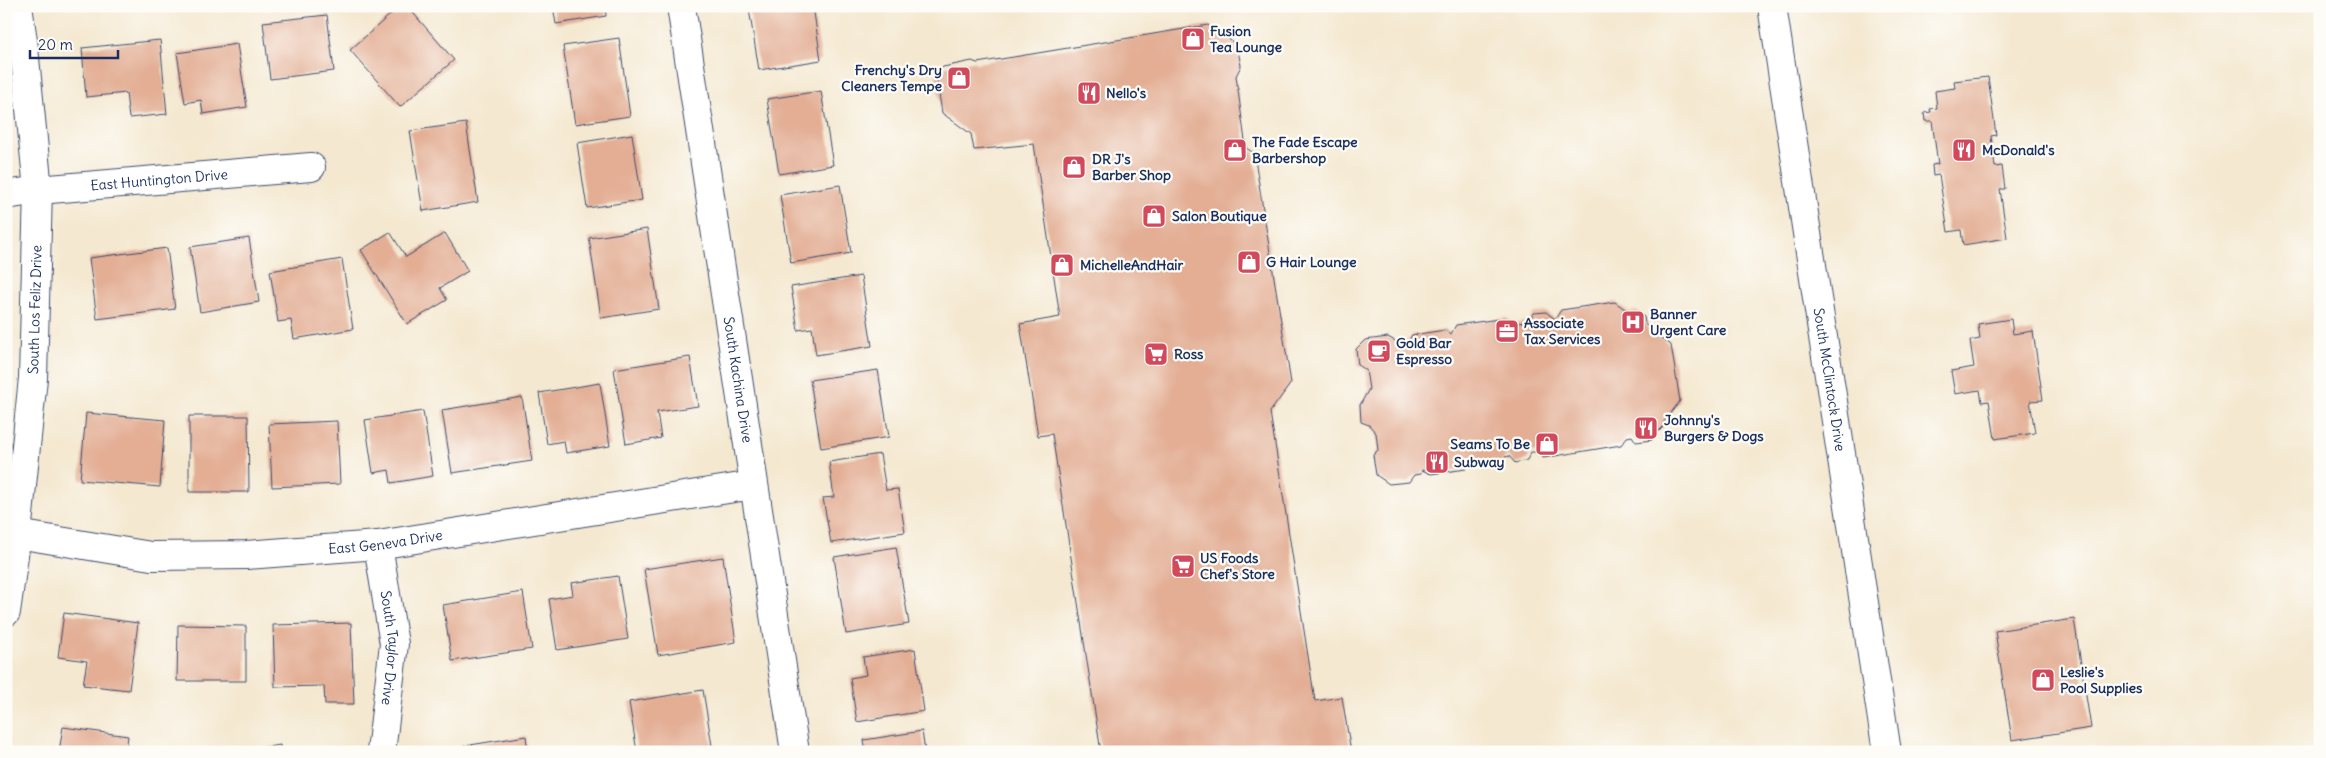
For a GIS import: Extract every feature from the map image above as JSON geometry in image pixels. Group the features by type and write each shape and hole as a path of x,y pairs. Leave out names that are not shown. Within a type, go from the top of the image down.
{"street":[{"name":"South Los Feliz Drive","path":"6,612 17,534 34,366 38,190 18,6"},
{"name":"South Kachina Drive","path":"681,6 752,485 795,752"},
{"name":"South McClintock Drive","path":"1772,6 1887,752"},
{"name":"East Huntington Drive","path":"6,195 38,190 311,167"},
{"name":"East Geneva Drive","path":"17,534 151,556 246,555 378,545 752,485"},
{"name":"South Taylor Drive","path":"378,545 394,644 381,752"}],"building":[{"path":"400,6 407,6 454,60 400,107 350,50"},
{"path":"553,6 605,6 606,16 556,24"},
{"path":"765,6 813,6 821,60 759,70 749,9"},
{"path":"327,15 334,71 270,79 263,22"},
{"path":"1208,25 1237,45 1241,66 1236,76 1246,148 1254,153 1291,383 1270,412 1315,701 1342,697 1351,752 1101,752 1052,434 1038,436 1020,324 1060,317 1034,144 974,150 971,134 942,113 936,75 943,67"},
{"path":"619,38 630,116 575,124 563,46"},
{"path":"160,40 167,114 129,118 126,93 86,97 82,48"},
{"path":"237,44 247,107 203,114 201,100 185,103 177,53"},
{"name":"McDonald's","path":"1988,77 1996,135 1991,136 1995,167 2002,166 2005,189 2000,189 2007,238 1963,245 1961,230 1948,232 1939,175 1933,176 1932,165 1938,164 1932,121 1925,121 1924,113 1931,112 1930,109 1937,108 1935,91 1955,88 1954,81"},
{"path":"821,91 833,165 779,174 767,99"},
{"path":"466,123 478,202 423,211 410,131"},
{"path":"632,134 642,200 587,208 577,143"},
{"path":"840,185 851,253 791,263 780,195"},
{"path":"647,229 659,309 601,318 589,238"},
{"path":"390,232 406,257 445,233 468,271 440,288 447,300 407,324 361,250"},
{"path":"249,238 259,302 200,312 190,247"},
{"path":"167,248 175,309 97,319 89,258"},
{"path":"342,259 353,329 294,339 291,320 278,322 270,271"},
{"path":"861,276 872,346 816,355 812,328 798,330 791,287"},
{"path":"1615,302 1629,312 1637,311 1644,317 1648,329 1671,345 1680,401 1663,423 1663,427 1659,431 1651,432 1652,440 1636,442 1632,436 1627,437 1621,445 1543,458 1537,452 1531,452 1527,460 1515,463 1509,456 1505,457 1502,462 1477,465 1470,462 1466,469 1431,474 1422,470 1421,474 1414,475 1409,482 1389,484 1376,475 1373,455 1378,450 1376,433 1369,425 1361,422 1360,405 1369,389 1366,370 1358,365 1356,349 1365,340 1388,337 1397,342 1409,340 1412,335 1445,330 1451,334 1456,325 1506,318 1514,324 1528,321 1534,313 1546,312 1555,319 1561,310"},
{"path":"2011,319 2013,334 2033,331 2043,400 2030,401 2035,433 1995,439 1989,401 1982,402 1980,390 1955,394 1951,371 1974,367 1970,341 1980,339 1978,324"},
{"path":"690,357 698,406 657,412 661,438 626,444 614,369"},
{"path":"878,370 889,437 821,448 810,380"},
{"path":"600,383 610,446 566,453 564,441 547,444 539,393"},
{"path":"522,397 532,461 452,473 442,410"},
{"path":"423,411 433,476 391,483 389,470 373,473 365,420"},
{"path":"86,413 165,420 160,487 80,480"},
{"path":"189,416 248,416 249,492 189,492"},
{"path":"337,421 340,484 272,487 269,424"},
{"path":"880,454 886,490 898,489 905,532 831,543 823,498 834,497 829,462"},
{"path":"896,547 909,624 846,634 834,557"},
{"path":"723,557 736,642 658,655 644,569"},
{"path":"618,576 628,639 557,650 549,599 573,595 571,583"},
{"path":"523,592 532,649 452,661 443,605"},
{"path":"64,613 138,623 129,690 83,685 87,661 58,657"},
{"name":"Leslie's Pool Supplies","path":"2074,619 2091,728 2012,740 1995,631"},
{"path":"351,623 354,704 325,704 324,686 275,687 273,625"},
{"path":"178,625 246,626 246,681 177,681"},
{"path":"915,649 924,711 857,722 850,678 866,675 863,657"},
{"path":"703,690 713,752 637,752 629,702"},
{"path":"63,727 128,736 126,752 59,752"},
{"path":"922,731 925,752 866,752 864,740"},
{"path":"526,736 528,752 465,752 464,746"},
{"path":"280,745 281,752 246,752 246,751"}],"place":[{"name":"Fusion Tea Lounge","path":"1193,39"},
{"name":"Frenchy's Dry Cleaners Tempe","path":"959,78"},
{"name":"Nello's","path":"1089,93"},
{"name":"The Fade Escape Barbershop","path":"1235,150"},
{"name":"McDonald's","path":"1964,150"},
{"name":"DR J's Barber Shop","path":"1074,167"},
{"name":"Salon Boutique","path":"1154,216"},
{"name":"G Hair Lounge","path":"1249,262"},
{"name":"MichelleAndHair","path":"1062,265"},
{"name":"Banner Urgent Care","path":"1633,322"},
{"name":"Associate Tax Services","path":"1507,331"},
{"name":"Gold Bar Espresso","path":"1379,351"},
{"name":"Ross","path":"1156,354"},
{"name":"Johnny's Burgers & Dogs","path":"1646,428"},
{"name":"Seams To Be","path":"1547,444"},
{"name":"Subway","path":"1437,462"},
{"name":"US Foods Chef's Store","path":"1183,566"},
{"name":"Leslie's Pool Supplies","path":"2043,680"}]}
